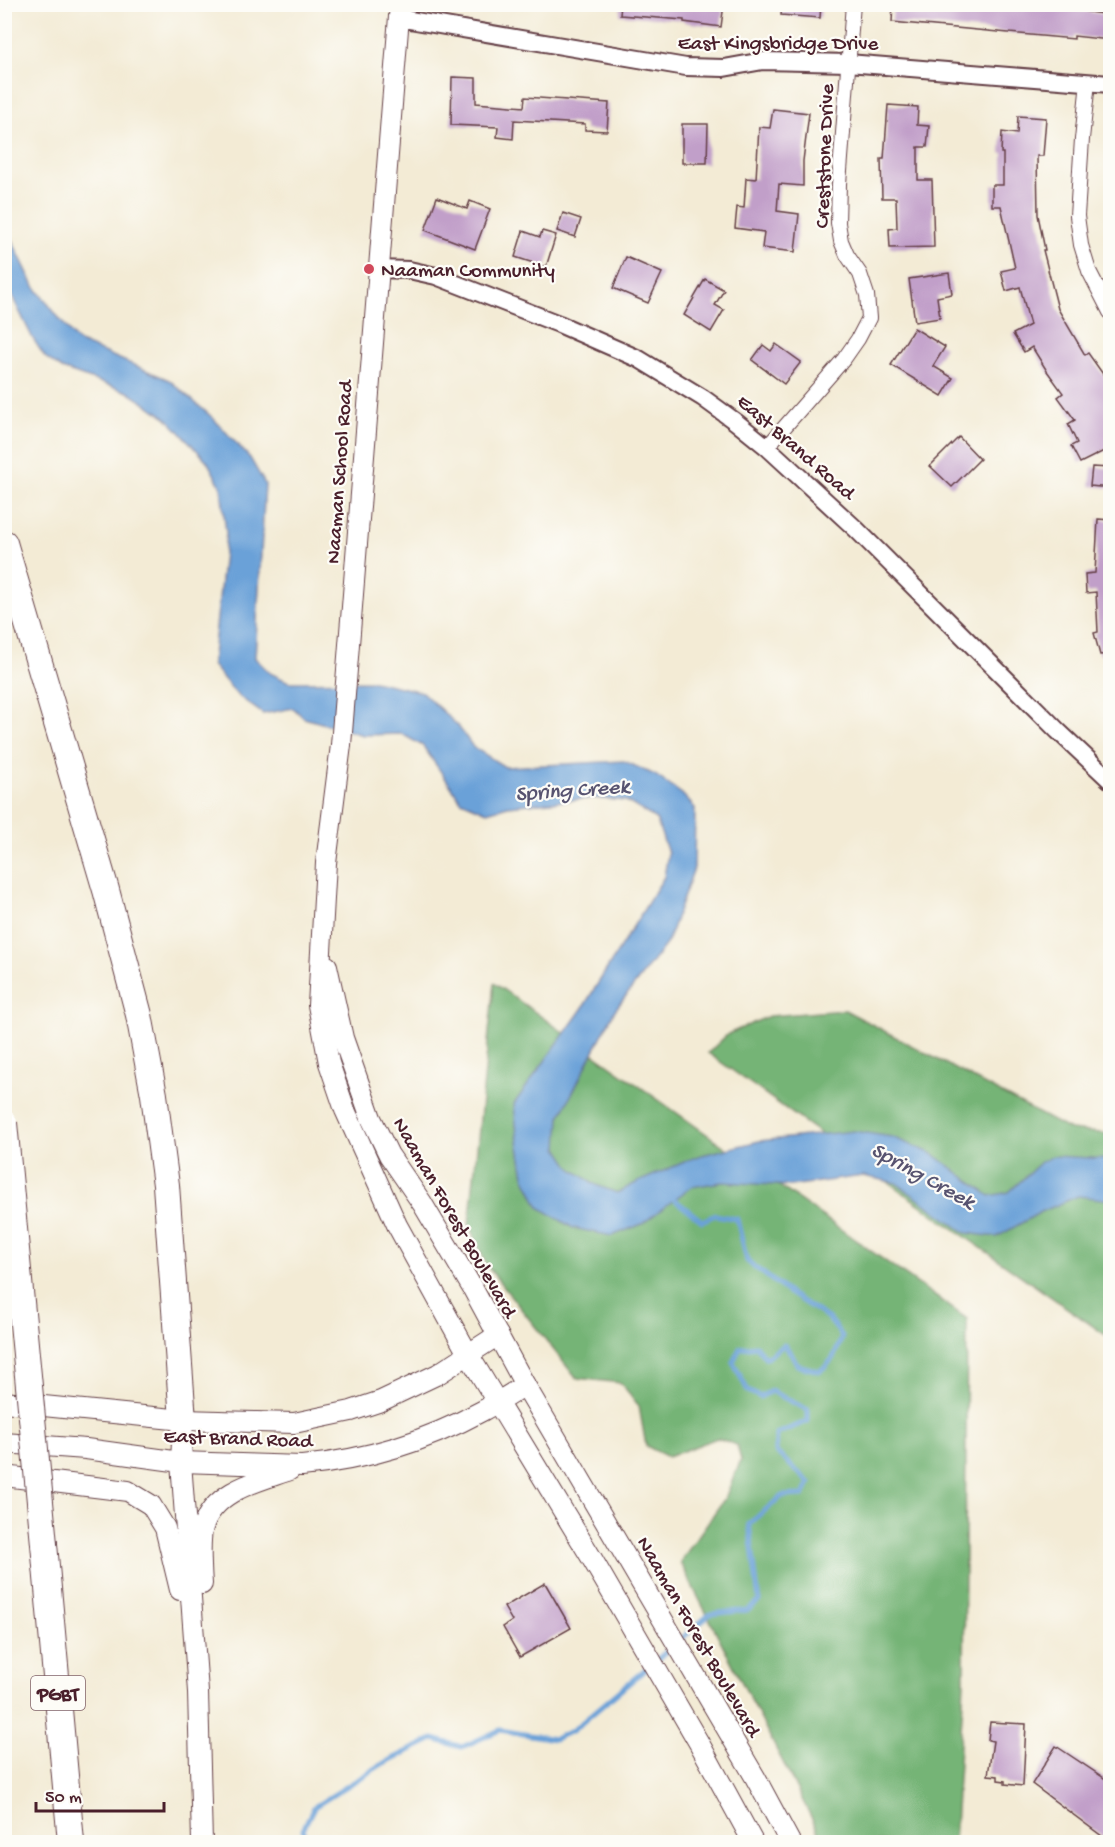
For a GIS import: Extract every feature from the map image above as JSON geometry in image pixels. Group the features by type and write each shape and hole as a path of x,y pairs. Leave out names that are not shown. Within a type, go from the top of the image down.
{"highway":[{"path":"4,543 106,890 139,1015 154,1095 166,1185 183,1420"},
{"name":"PGBT","path":"4,1123 71,1842"}],"main road":[{"name":"Naaman School Road","path":"322,943 326,863 341,745 399,11"},
{"name":"Naaman Forest Boulevard","path":"322,943 343,1038 371,1118 389,1155 473,1289 525,1385 755,1777 787,1841"},
{"path":"322,943 318,1005 328,1063 345,1110 397,1225 468,1354 612,1593 753,1842"},
{"name":"East Brand Road","path":"4,1401 183,1420 294,1423 351,1412 381,1401 438,1374 498,1335"},
{"name":"East Brand Road","path":"4,1443 86,1449 181,1462 319,1465 401,1446 449,1428 525,1385"},
{"path":"183,1420 181,1462 198,1692 202,1842"},
{"path":"198,1692 206,1677 201,1568 203,1528 214,1506 228,1495 244,1486 302,1466"},
{"path":"4,1476 128,1491 151,1505 165,1528 173,1556 183,1614 187,1669 198,1692"}],"street":[{"name":"Creststone Drive","path":"767,447 844,359 869,318 867,295 860,274 841,242 838,223 853,4"},
{"name":"East Kingsbridge Drive","path":"399,11 686,67 724,68 763,62 848,63 1110,84"},
{"path":"1088,82 1077,216 1081,245 1089,271 1110,312"},
{"name":"East Brand Road","path":"378,269 409,270 436,276 600,341 639,359 702,398 767,447 855,529 1110,780"}],"green space":[{"path":"494,983 967,1319 964,1684 954,1842 824,1842 680,1562 725,1498 741,1460 737,1445 717,1438 668,1457 646,1446 639,1406 621,1383 576,1378 487,1266 469,1226"},
{"path":"845,1010 1070,1130 1110,1134 1110,1338 708,1053 728,1034 769,1016"}],"water":[{"name":"Spring Creek","path":"5,226 34,286 77,341 169,380 213,418 250,458 265,484 255,658 270,673 289,682 374,681 422,692 458,726 473,747 505,767 624,761 655,775 682,794 695,808 694,868 667,943 615,1010 560,1117 558,1148 571,1168 596,1185 617,1193 698,1156 759,1141 854,1131 892,1137 933,1154 990,1196 1009,1192 1041,1162 1053,1156 1110,1159 1110,1200 1078,1196 1039,1213 997,1237 966,1233 896,1183 863,1176 790,1186 722,1182 691,1187 642,1224 612,1236 573,1228 539,1207 524,1176 514,1104 582,1009 664,877 668,853 656,819 626,801 593,798 508,806 487,812 461,801 423,746 402,734 363,735 304,718 293,708 263,714 237,695 212,665 226,533 221,487 207,461 166,417 128,392 62,369 45,357 33,339 5,282"}],"building":[{"path":"621,4 724,4 721,27 684,22 684,20 620,15"},
{"path":"782,4 821,4 820,18 781,15"},
{"path":"893,4 1077,4 1076,10 1110,15 1110,40 1074,36 1074,39 892,22"},
{"path":"452,77 476,78 476,103 524,107 525,97 609,103 607,131 585,130 585,124 514,120 513,139 497,137 498,127 451,125"},
{"path":"888,105 918,107 917,125 929,126 927,147 918,147 918,180 932,180 934,247 890,248 889,229 897,228 896,198 882,198 881,159 884,159"},
{"path":"773,109 809,113 803,161 803,186 779,184 777,211 799,214 795,252 762,248 764,232 735,228 737,207 744,208 746,178 756,179 759,127 770,128"},
{"path":"1018,116 1046,118 1043,156 1037,156 1038,215 1045,250 1043,250 1058,309 1085,355 1088,353 1110,384 1110,448 1080,463 1071,446 1077,443 1068,424 1075,420 1058,397 1063,393 1032,347 1024,352 1013,334 1030,325 1020,287 1006,291 1001,271 1015,268 1001,206 992,206 992,185 1003,185 1002,132 1017,134"},
{"path":"682,124 708,124 707,163 682,163"},
{"path":"437,197 467,209 470,201 490,209 475,249 425,230"},
{"path":"563,213 581,219 575,237 557,231"},
{"path":"523,231 540,237 542,231 556,235 546,267 515,257"},
{"path":"626,257 662,273 648,303 613,288"},
{"path":"949,273 952,294 937,297 940,318 915,322 909,279"},
{"path":"705,279 724,290 715,305 724,310 711,332 684,315"},
{"path":"914,328 945,347 933,366 953,378 942,396 891,365"},
{"path":"776,344 801,362 784,384 752,360 763,345 771,351"},
{"path":"959,437 980,459 952,487 930,466"},
{"path":"1092,467 1110,468 1110,488 1090,486"},
{"path":"1098,519 1110,520 1110,654 1100,655 1094,633 1098,632 1096,592 1086,593 1085,574 1095,573"},
{"path":"545,1583 571,1628 520,1657 503,1627 512,1621 504,1607"},
{"path":"990,1722 1026,1724 1023,1786 1005,1784 1005,1781 998,1780 998,1776 988,1775 993,1741 988,1740"},
{"path":"1056,1746 1110,1782 1110,1842 1032,1784"}],"waterway":[{"path":"671,1197 702,1221 715,1215 737,1219 747,1261 789,1293 828,1318 842,1336 831,1360 819,1371 797,1365 784,1345 766,1358 756,1346 740,1348 733,1362 748,1391 760,1397 771,1391 808,1410 808,1421 776,1434 776,1452 810,1483 803,1495 782,1496 749,1524 759,1601 748,1610 710,1614 680,1640"},
{"path":"307,1842 303,1829 314,1807 384,1763 433,1739 462,1747 500,1730 554,1739 572,1731 673,1646"}],"place":[{"name":"Naaman Community","path":"369,269"}]}
